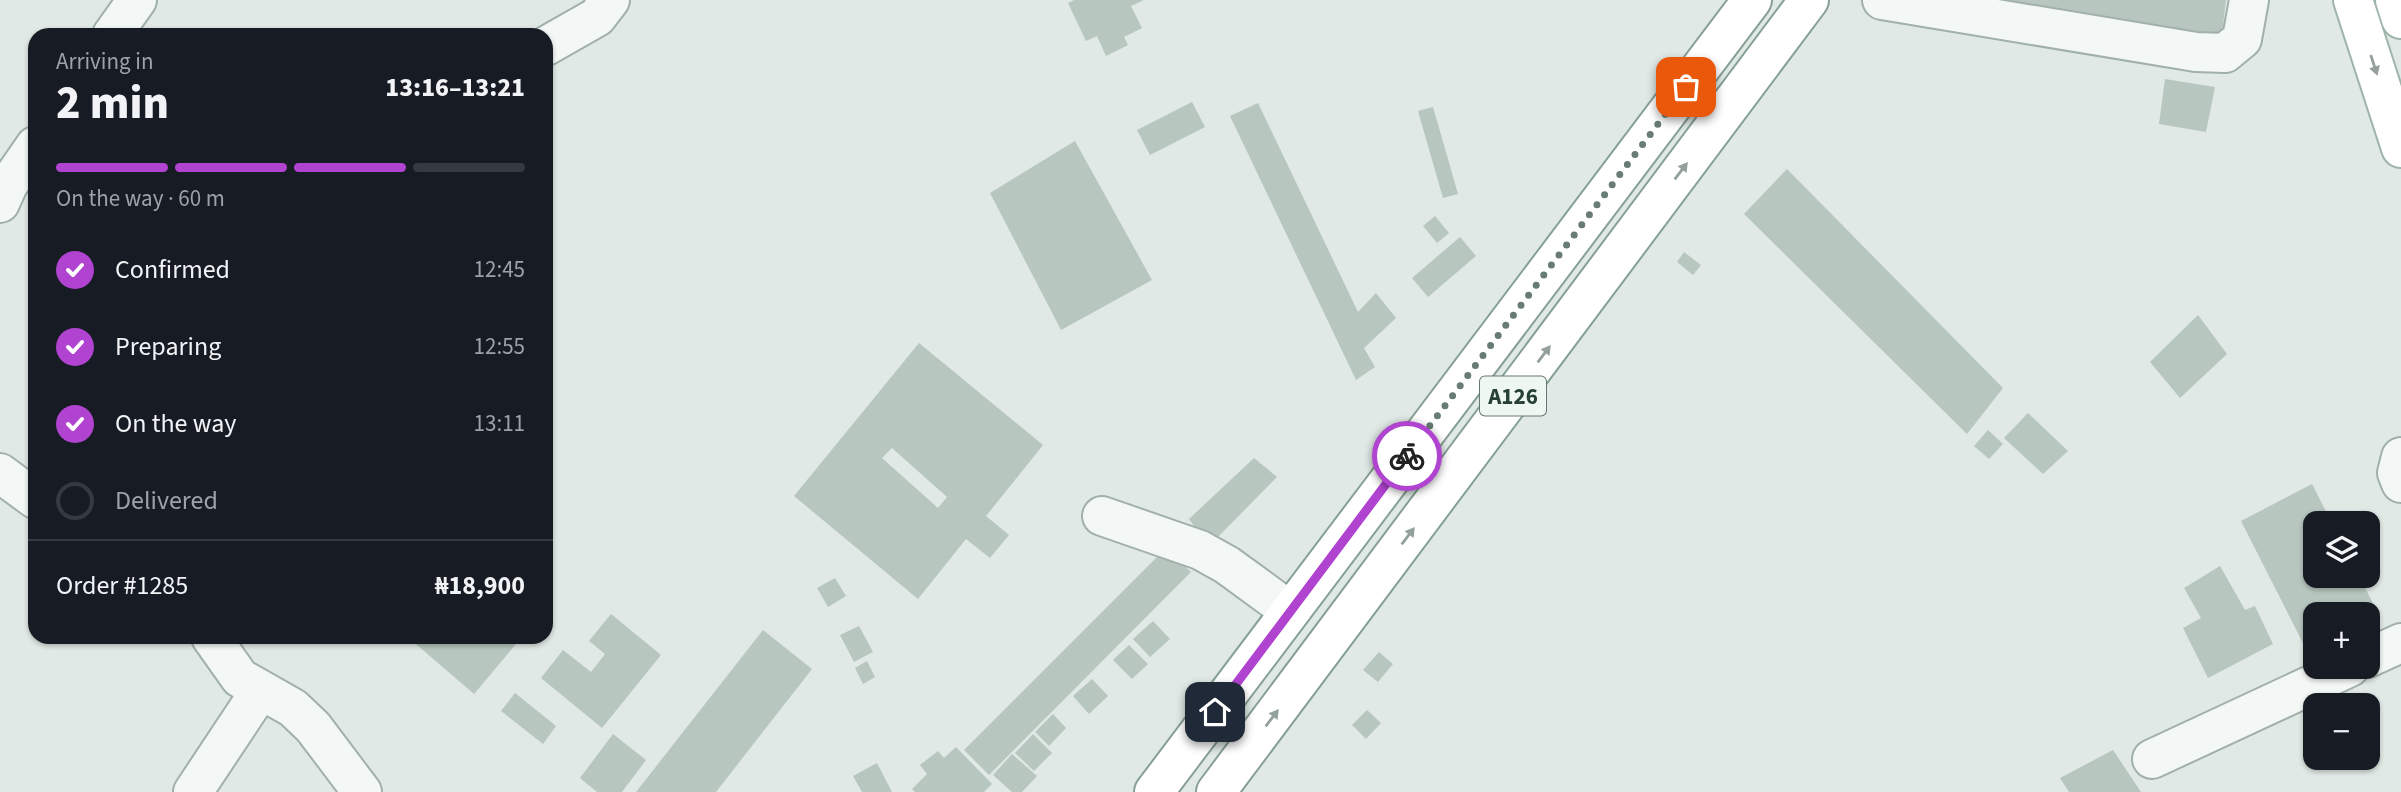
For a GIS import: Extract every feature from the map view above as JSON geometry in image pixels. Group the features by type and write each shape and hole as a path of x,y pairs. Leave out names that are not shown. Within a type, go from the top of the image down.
{"main road":[{"name":"A126","path":"1154,792 1752,0"},
{"name":"A126","path":"1216,792 1809,0"},
{"path":"2353,0 2401,148"},
{"path":"2395,0 2401,19"}],"street":[{"path":"117,28 137,0"},
{"path":"553,42 597,17 610,0"},
{"path":"1882,0 2196,52 2225,53 2242,39 2249,0"},
{"path":"0,203 8,185 28,156"},
{"path":"2401,457 2397,473 2401,483"},
{"path":"0,473 28,494"},
{"path":"1102,516 1200,550 1227,565 1290,611"},
{"path":"2380,653 2401,643"},
{"path":"216,644 240,678 293,708 313,727 362,792"},
{"path":"2151,759 2324,679"},
{"path":"193,792 260,691"}],"building":[{"path":"1074,0 1144,0 1131,6 1142,28 1124,37 1128,45 1106,56 1097,36 1086,41 1068,3"},
{"path":"1951,0 2226,0 2222,34 1950,9"},
{"path":"2165,79 2215,87 2206,132 2159,124"},
{"path":"1192,102 1205,127 1150,155 1137,130"},
{"path":"1258,103 1358,312 1376,293 1396,318 1364,348 1375,367 1356,380 1230,116"},
{"path":"1433,107 1458,194 1443,198 1418,111"},
{"path":"1075,141 1152,280 1061,330 990,193"},
{"path":"1787,169 2003,388 1967,434 1744,214"},
{"path":"1435,216 1449,233 1437,243 1423,226"},
{"path":"1460,237 1476,256 1428,297 1412,278"},
{"path":"1684,252 1701,265 1693,275 1677,262"},
{"path":"2198,315 2227,354 2180,398 2150,362"},
{"path":"919,343 1043,445 986,516 1009,535 990,558 966,539 918,599 794,496","holes":["892,448 947,497 938,508 882,458"]},
{"path":"2028,413 2068,451 2043,474 2004,438"},
{"path":"1988,430 2003,444 1989,459 1974,446"},
{"path":"1254,458 1277,477 1209,546 1189,519"},
{"path":"2312,484 2326,511 2303,511 2303,588 2365,588 2372,602 2303,602 2303,643 2241,521"},
{"path":"1166,548 1191,572 989,775 964,750"},
{"path":"2220,566 2245,610 2255,606 2273,644 2208,678 2183,628 2201,618 2184,588"},
{"path":"835,578 846,596 828,607 817,588"},
{"path":"611,614 661,655 602,728 541,678 563,650 591,672 605,654 589,641"},
{"path":"1153,621 1170,639 1150,657 1133,639"},
{"path":"859,626 873,652 854,662 840,635"},
{"path":"763,630 812,669 716,792 636,792"},
{"path":"416,644 516,644 474,694"},
{"path":"1129,645 1148,664 1132,679 1113,660"},
{"path":"1379,652 1393,664 1378,682 1363,670"},
{"path":"867,661 875,677 863,684 855,668"},
{"path":"1092,679 1108,696 1089,714 1073,696"},
{"path":"515,693 556,726 543,744 501,711"},
{"path":"1367,710 1381,723 1366,739 1352,725"},
{"path":"1053,714 1066,728 1049,746 1035,732"},
{"path":"613,734 646,760 622,792 597,792 580,778"},
{"path":"1033,734 1052,753 1034,771 1015,753"},
{"path":"956,747 992,784 984,792 915,792 912,789 927,774 920,765 938,751 944,758"},
{"path":"2113,750 2141,792 2069,792 2060,778"},
{"path":"1012,754 1037,776 1022,792 1012,792 993,775"},
{"path":"877,763 892,792 862,792 853,776"}],"way so far":[{"path":"1407,456 1686,87"}],"route":[{"path":"1215,712 1407,456"}]}
